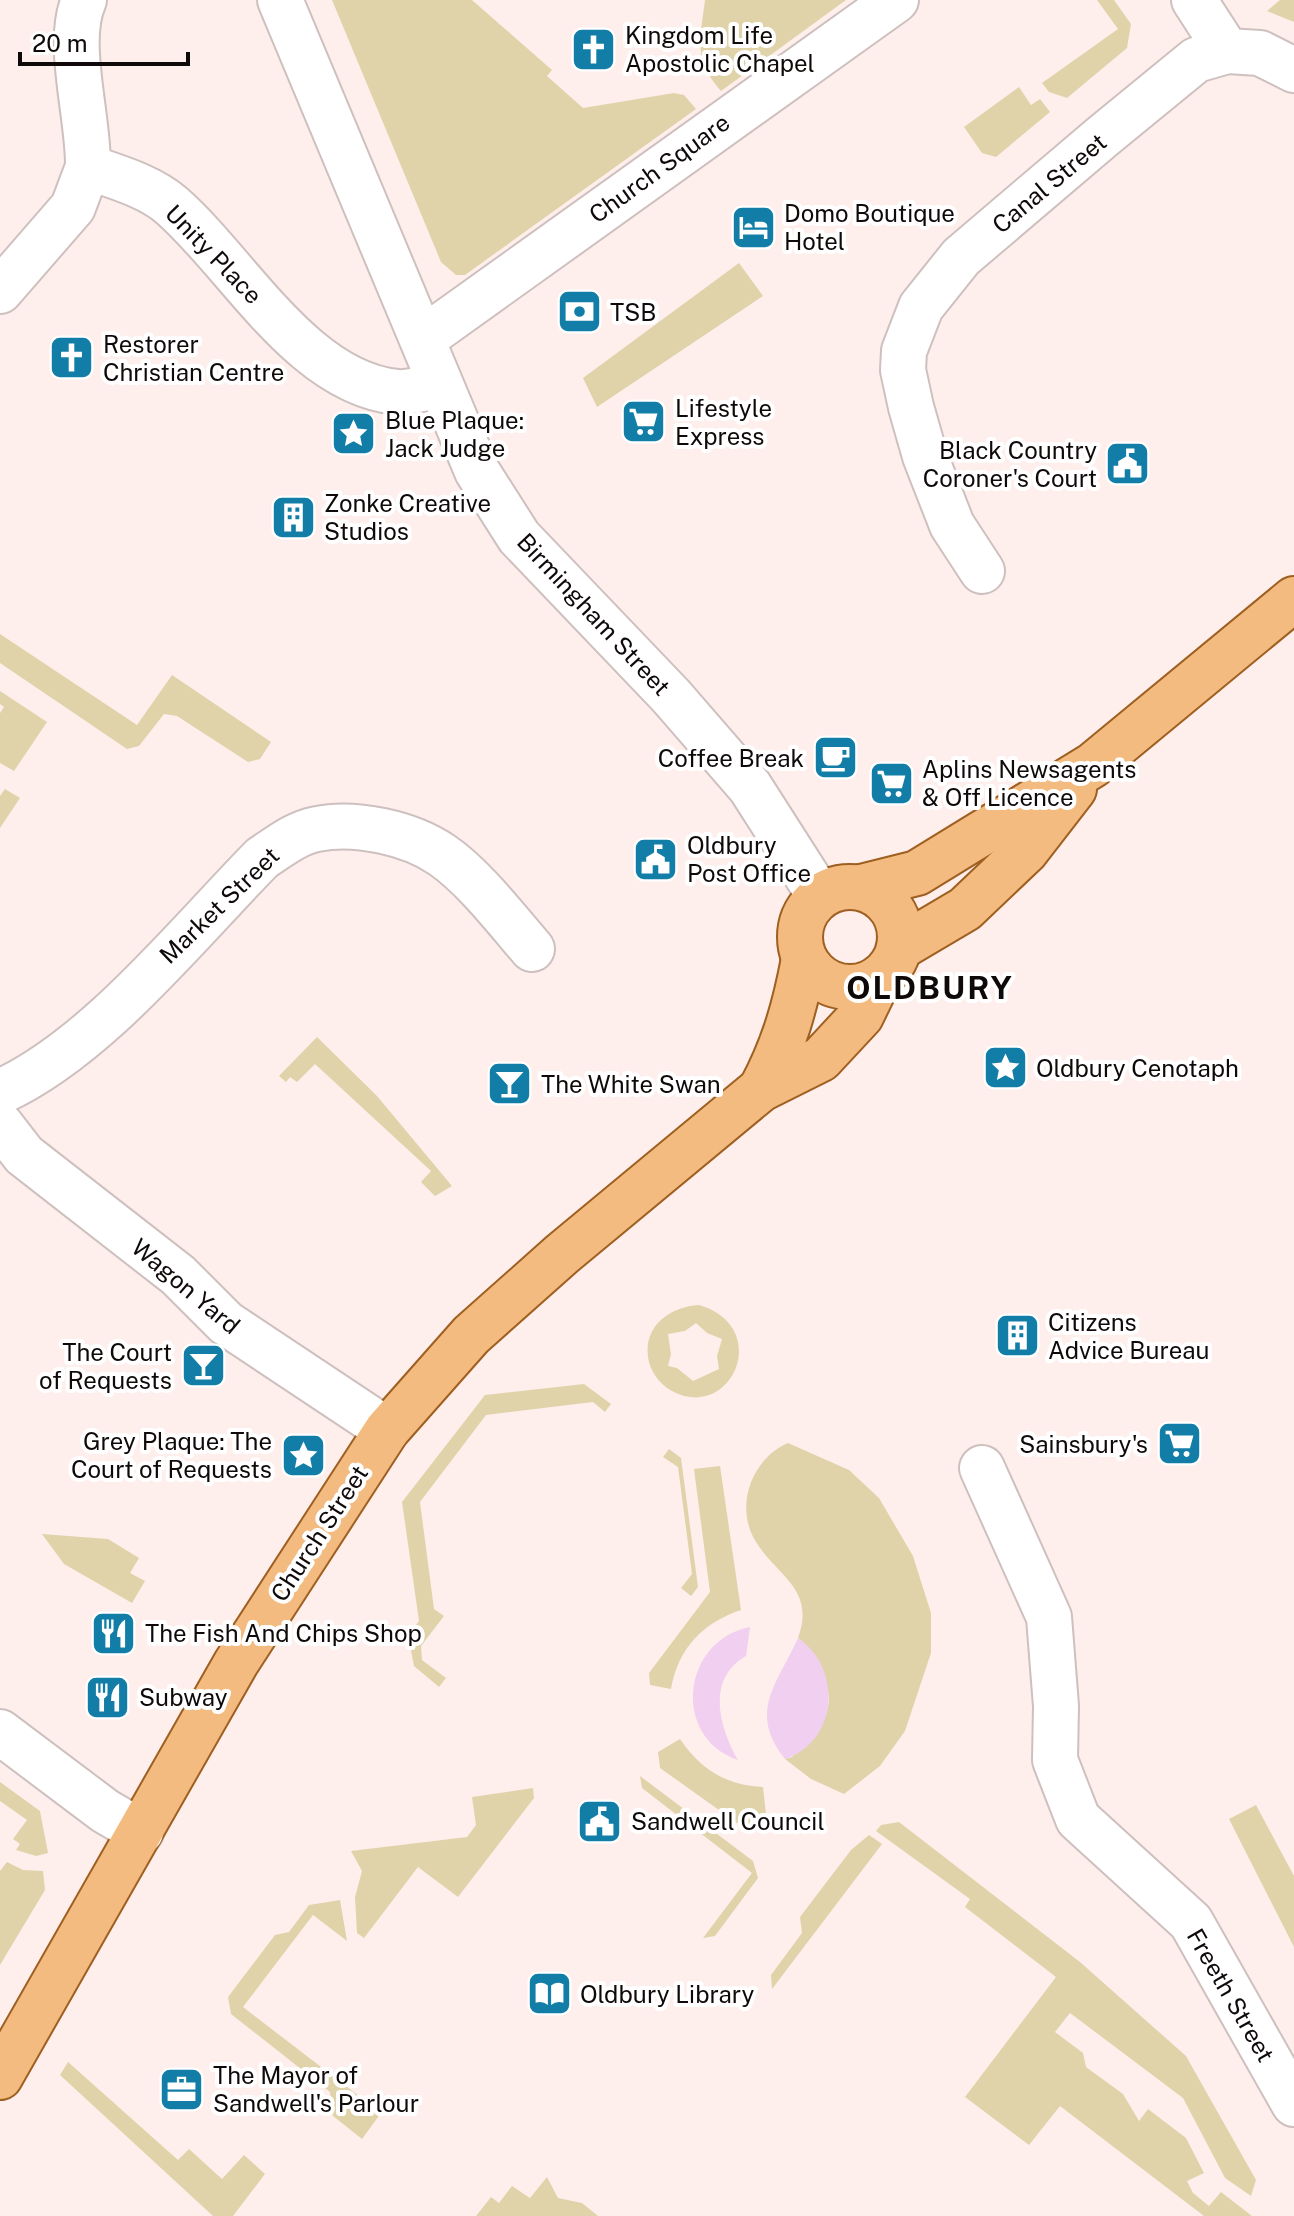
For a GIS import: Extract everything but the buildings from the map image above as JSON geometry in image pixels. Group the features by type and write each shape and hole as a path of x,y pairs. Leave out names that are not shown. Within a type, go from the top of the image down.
{"main road":[{"path":"840,891 917,873 1093,765 1294,599"},
{"path":"804,959 811,971 832,985 865,986 890,963 965,909 1026,851 1093,765"},
{"path":"840,891 872,891 892,909 900,925 890,963"},
{"name":"Church Street","path":"761,1089 780,1053 792,1019 804,959 799,943 802,918 840,891"},
{"name":"Church Street","path":"0,2077 281,1588 387,1430 471,1335 761,1089 821,1059 861,1016 890,963"}],"street":[{"path":"0,291 73,207 88,167 89,132 77,54 77,25 84,0"},
{"name":"Birmingham Street","path":"280,0 424,338 439,385 477,471 519,537 671,696 840,891"},
{"name":"Church Square","path":"424,338 896,0"},
{"path":"1194,0 1227,51"},
{"name":"Canal Street","path":"982,571 952,525 925,456 911,407 904,351 921,307 961,257 1196,60 1227,51 1260,53 1294,70"},
{"name":"Unity Place","path":"88,167 137,184 171,204 251,294 331,368 364,386 400,393 439,385"},
{"name":"Market Street","path":"0,1092 56,1058 96,1027 262,858 288,840 317,829 371,830 409,840 442,855 532,949"},
{"name":"Wagon Yard","path":"0,1124 24,1155 178,1275 226,1323 387,1430"},
{"name":"Freeth Street","path":"982,1468 1049,1617 1056,1706 1055,1760 1078,1819 1191,1922 1294,2104"},
{"path":"0,1732 105,1811 141,1832"}],"shaded area":[{"path":"332,0 472,0 552,70 547,76 583,108 674,93 684,95 696,109 465,275 456,275 441,262"},
{"path":"705,0 846,0 721,91 702,59 700,38"},
{"path":"1097,0 1114,0 1131,24 1127,48 1067,98 1049,92 1042,83 1118,29"},
{"path":"1280,0 1294,0 1294,22 1267,11"},
{"path":"1019,87 1031,105 1040,99 1050,112 996,157 982,153 964,127"},
{"path":"739,263 763,296 597,407 583,378"},
{"path":"0,634 137,725 172,675 271,742 260,759 248,762 177,716 164,714 139,746 127,749 0,663"},
{"path":"0,691 47,722 14,771 0,763 0,713 4,707 0,704"},
{"path":"5,789 20,798 0,828 0,796"},
{"path":"317,1037 377,1096 452,1186 435,1196 421,1182 431,1171 315,1064 297,1082 290,1077 286,1082 279,1076"},
{"path":"699,1305 722,1316 735,1332 739,1350 736,1368 726,1384 712,1394 693,1397 672,1391 650,1366 648,1350 653,1330 667,1315","holes":["696,1323 707,1333 722,1339 717,1356 719,1369 693,1381 677,1368 668,1366 671,1354 668,1334 685,1331"]},
{"path":"584,1384 611,1404 605,1412 593,1402 486,1415 420,1502 434,1609 444,1616 421,1646 422,1660 446,1678 439,1687 414,1666 408,1635 419,1621 402,1502 485,1395"},
{"path":"788,1443 849,1470 879,1498 913,1556 931,1613 931,1653 905,1731 880,1766 844,1794 811,1779 785,1759 792,1757 819,1727 828,1707 829,1696 820,1669 798,1638 802,1607 798,1595 756,1542 747,1514 750,1485 756,1472 775,1450"},
{"path":"669,1449 681,1458 698,1587 691,1596 681,1588 692,1574 678,1467 663,1457"},
{"path":"720,1466 741,1610 715,1622 694,1639 679,1662 671,1689 650,1685 649,1673 710,1592 694,1469"},
{"path":"42,1534 108,1539 139,1558 130,1573 145,1581 132,1603 64,1564"},
{"path":"750,1627 746,1656 733,1666 721,1690 722,1718 738,1760 716,1748 702,1731 694,1711 693,1690 699,1669 710,1650 727,1636"},
{"path":"798,1638 812,1651 822,1667 828,1703 816,1737 803,1750 785,1759 768,1727 767,1712 775,1684"},
{"path":"680,1739 697,1759 716,1774 737,1783 763,1787 767,1823 763,1829 747,1830 660,1768 658,1752"},
{"path":"640,1776 753,1861 758,1878 715,1936 703,1938 752,1873 642,1788"},
{"path":"0,1782 40,1811 48,1853 36,1856 16,1850 20,1844 13,1839 27,1820 0,1801"},
{"path":"533,1788 534,1798 458,1897 418,1867 364,1938 357,1933 355,1897 362,1871 351,1851 467,1837 476,1825 472,1797"},
{"path":"1256,1805 1294,1876 1294,1947 1229,1819"},
{"path":"899,1822 1080,1962 1186,2056 1256,2180 1251,2196 1225,2178 1183,2098 1070,2013 1055,2032 1083,2053 1086,2067 1123,2094 1139,2121 1148,2109 1186,2138 1204,2173 1187,2181 1193,2193 1209,2206 1221,2192 1252,2216 1204,2216 1060,2106 1029,2145 965,2097 1056,1977 965,1907 970,1899 876,1831 881,1825"},
{"path":"869,1835 882,1844 772,1989 771,1975 802,1933 800,1917 851,1850"},
{"path":"7,1862 23,1870 43,1871 45,1890 0,1965 0,1871"},
{"path":"340,1900 347,1941 313,1915 243,2007 381,2113 362,2139 333,2116 330,2092 231,2014 228,1997 275,1935 289,1932 309,1905"},
{"path":"68,2062 178,2160 189,2149 222,2179 244,2155 265,2174 233,2216 213,2216 60,2075"},
{"path":"547,2177 558,2198 582,2203 598,2216 476,2216 491,2197 499,2203 512,2186 530,2198"}],"place":[{"name":"Kingdom Life Apostolic Chapel","path":"594,49"},
{"name":"Domo Boutique Hotel","path":"753,227"},
{"name":"TSB","path":"579,312"},
{"name":"Restorer Christian Centre","path":"72,358"},
{"name":"Lifestyle Express","path":"644,422"},
{"name":"Blue Plaque: Jack Judge","path":"354,434"},
{"name":"Black Country Coroner's Court","path":"1128,464"},
{"name":"Zonke Creative Studios","path":"293,517"},
{"name":"Coffee Break","path":"835,758"},
{"name":"Aplins Newsagents & Off Licence","path":"891,783"},
{"name":"Oldbury Post Office","path":"656,859"},
{"name":"Oldbury Cenotaph","path":"1005,1068"},
{"name":"The White Swan","path":"510,1084"},
{"name":"Citizens Advice Bureau","path":"1017,1336"},
{"name":"The Court of Requests","path":"203,1366"},
{"name":"Sainsbury's","path":"1179,1444"},
{"name":"Grey Plaque: The Court of Requests","path":"303,1455"},
{"name":"The Fish And Chips Shop","path":"114,1633"},
{"name":"Subway","path":"108,1697"},
{"name":"Sandwell Council","path":"600,1821"},
{"name":"Oldbury Library","path":"549,1994"},
{"name":"The Mayor of Sandwell's Parlour","path":"182,2089"}],"district":[{"name":"OLDBURY","path":"930,987"}]}
